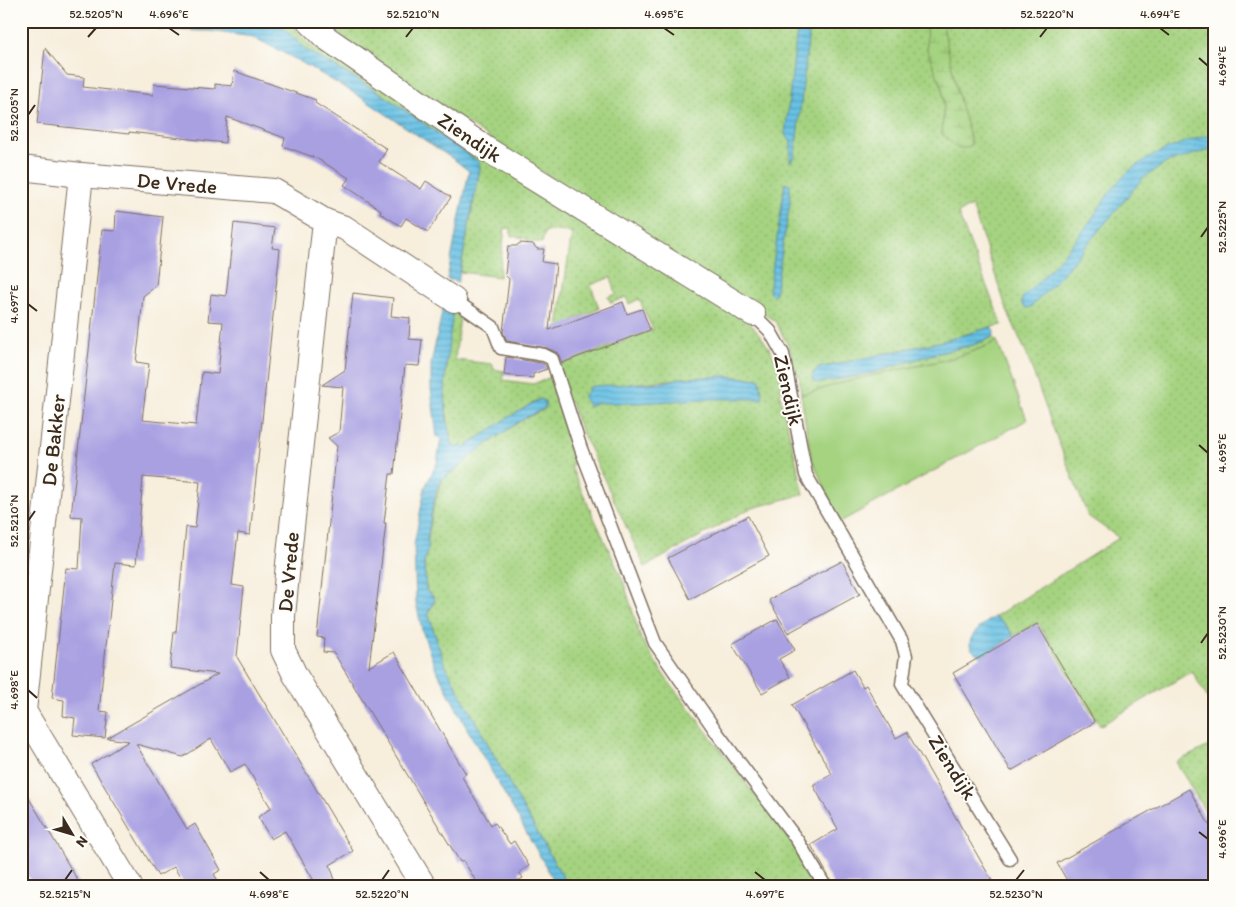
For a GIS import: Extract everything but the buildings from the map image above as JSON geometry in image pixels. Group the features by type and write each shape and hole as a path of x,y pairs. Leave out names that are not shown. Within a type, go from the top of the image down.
{"street":[{"name":"Ziendijk","path":"309,21 325,37 488,150 754,314"},
{"name":"De Vrede","path":"21,168 81,175 274,190 325,221 346,228 454,300"},
{"name":"De Bakker","path":"81,175 29,584 24,711 130,886"},
{"name":"De Vrede","path":"325,221 286,582 283,650 296,675 424,886"}],"lane":[{"path":"454,300 493,327 501,348 544,355 552,359 582,449 655,643 718,734 797,840 825,886"},
{"name":"Ziendijk","path":"754,314 770,331 783,354 806,475 902,641 906,656 902,684 1010,859"}],"green space":[{"path":"277,21 293,21 301,36 313,48 329,56 345,60 744,317 772,353 780,374 780,395 804,494 749,509 645,567 576,419 571,402 558,402 566,432 579,463 570,465 624,583 641,639 665,677 794,846 818,886 568,886 514,792 444,663 428,613 435,602 434,597 426,590 424,563 433,508 443,479 466,462 469,457 520,421 545,409 545,401 540,399 532,403 463,448 454,447 450,438 444,393 446,355 454,305 461,307 455,360 493,364 493,369 504,371 503,380 533,384 551,377 554,367 653,330 639,299 629,304 626,297 611,303 608,297 616,294 611,277 591,285 599,309 573,320 569,349 555,347 572,232 545,231 542,243 511,236 511,228 505,228 499,277 460,272 480,168 479,162 379,92 306,50","holes":["724,376 759,379 585,395 590,387"]},
{"path":"324,21 1215,21 1215,711 1192,671 1100,726 1038,623 1014,636 1004,623 994,617 1119,538 1088,516 1053,428 1027,355 1007,310 972,206 958,213 1002,325 943,341 819,368 934,354 973,345 993,337 997,341 952,358 856,379 801,395 799,374 794,375 790,349 775,321 373,63"},
{"path":"926,21 942,21 971,145 965,148 957,148 942,134 944,103 942,87 927,50"},
{"path":"997,341 1027,420 840,522 811,457 801,395 856,379 952,358"},
{"path":"1215,743 1215,828 1176,762"}],"water":[{"path":"152,21 277,21 306,50 379,92 479,162 480,168 458,282 447,279 469,171 359,96 253,37 209,31 159,30"},
{"path":"798,21 812,21 808,40 796,147 794,159 790,162 791,141 785,135"},
{"path":"1215,133 1215,148 1166,163 1143,178 1060,277 1031,307 1026,308 1022,305 1022,298 1071,246 1114,187 1127,173 1143,161 1163,151"},
{"path":"785,183 790,185 790,203 775,294 773,296 769,292"},
{"path":"444,303 454,305 447,358 445,393 448,428 453,446 457,448 461,445 464,448 509,417 540,399 545,401 545,408 520,421 469,457 464,464 448,474 439,485 434,501 427,541 429,545 424,563 426,590 435,599 428,613 444,663 514,792 568,886 557,886 465,725 434,665 422,630 416,603 414,545 425,487 437,463 441,438 437,437 431,389 431,364"},
{"path":"991,327 995,331 993,337 973,345 934,354 872,373 819,383 815,382 812,377 819,368 943,341"},
{"path":"724,376 760,379 763,399 596,403 589,407 583,397 590,387 594,386"},
{"path":"994,617 1004,623 1014,636 982,656 970,646 970,641 983,625"}]}
